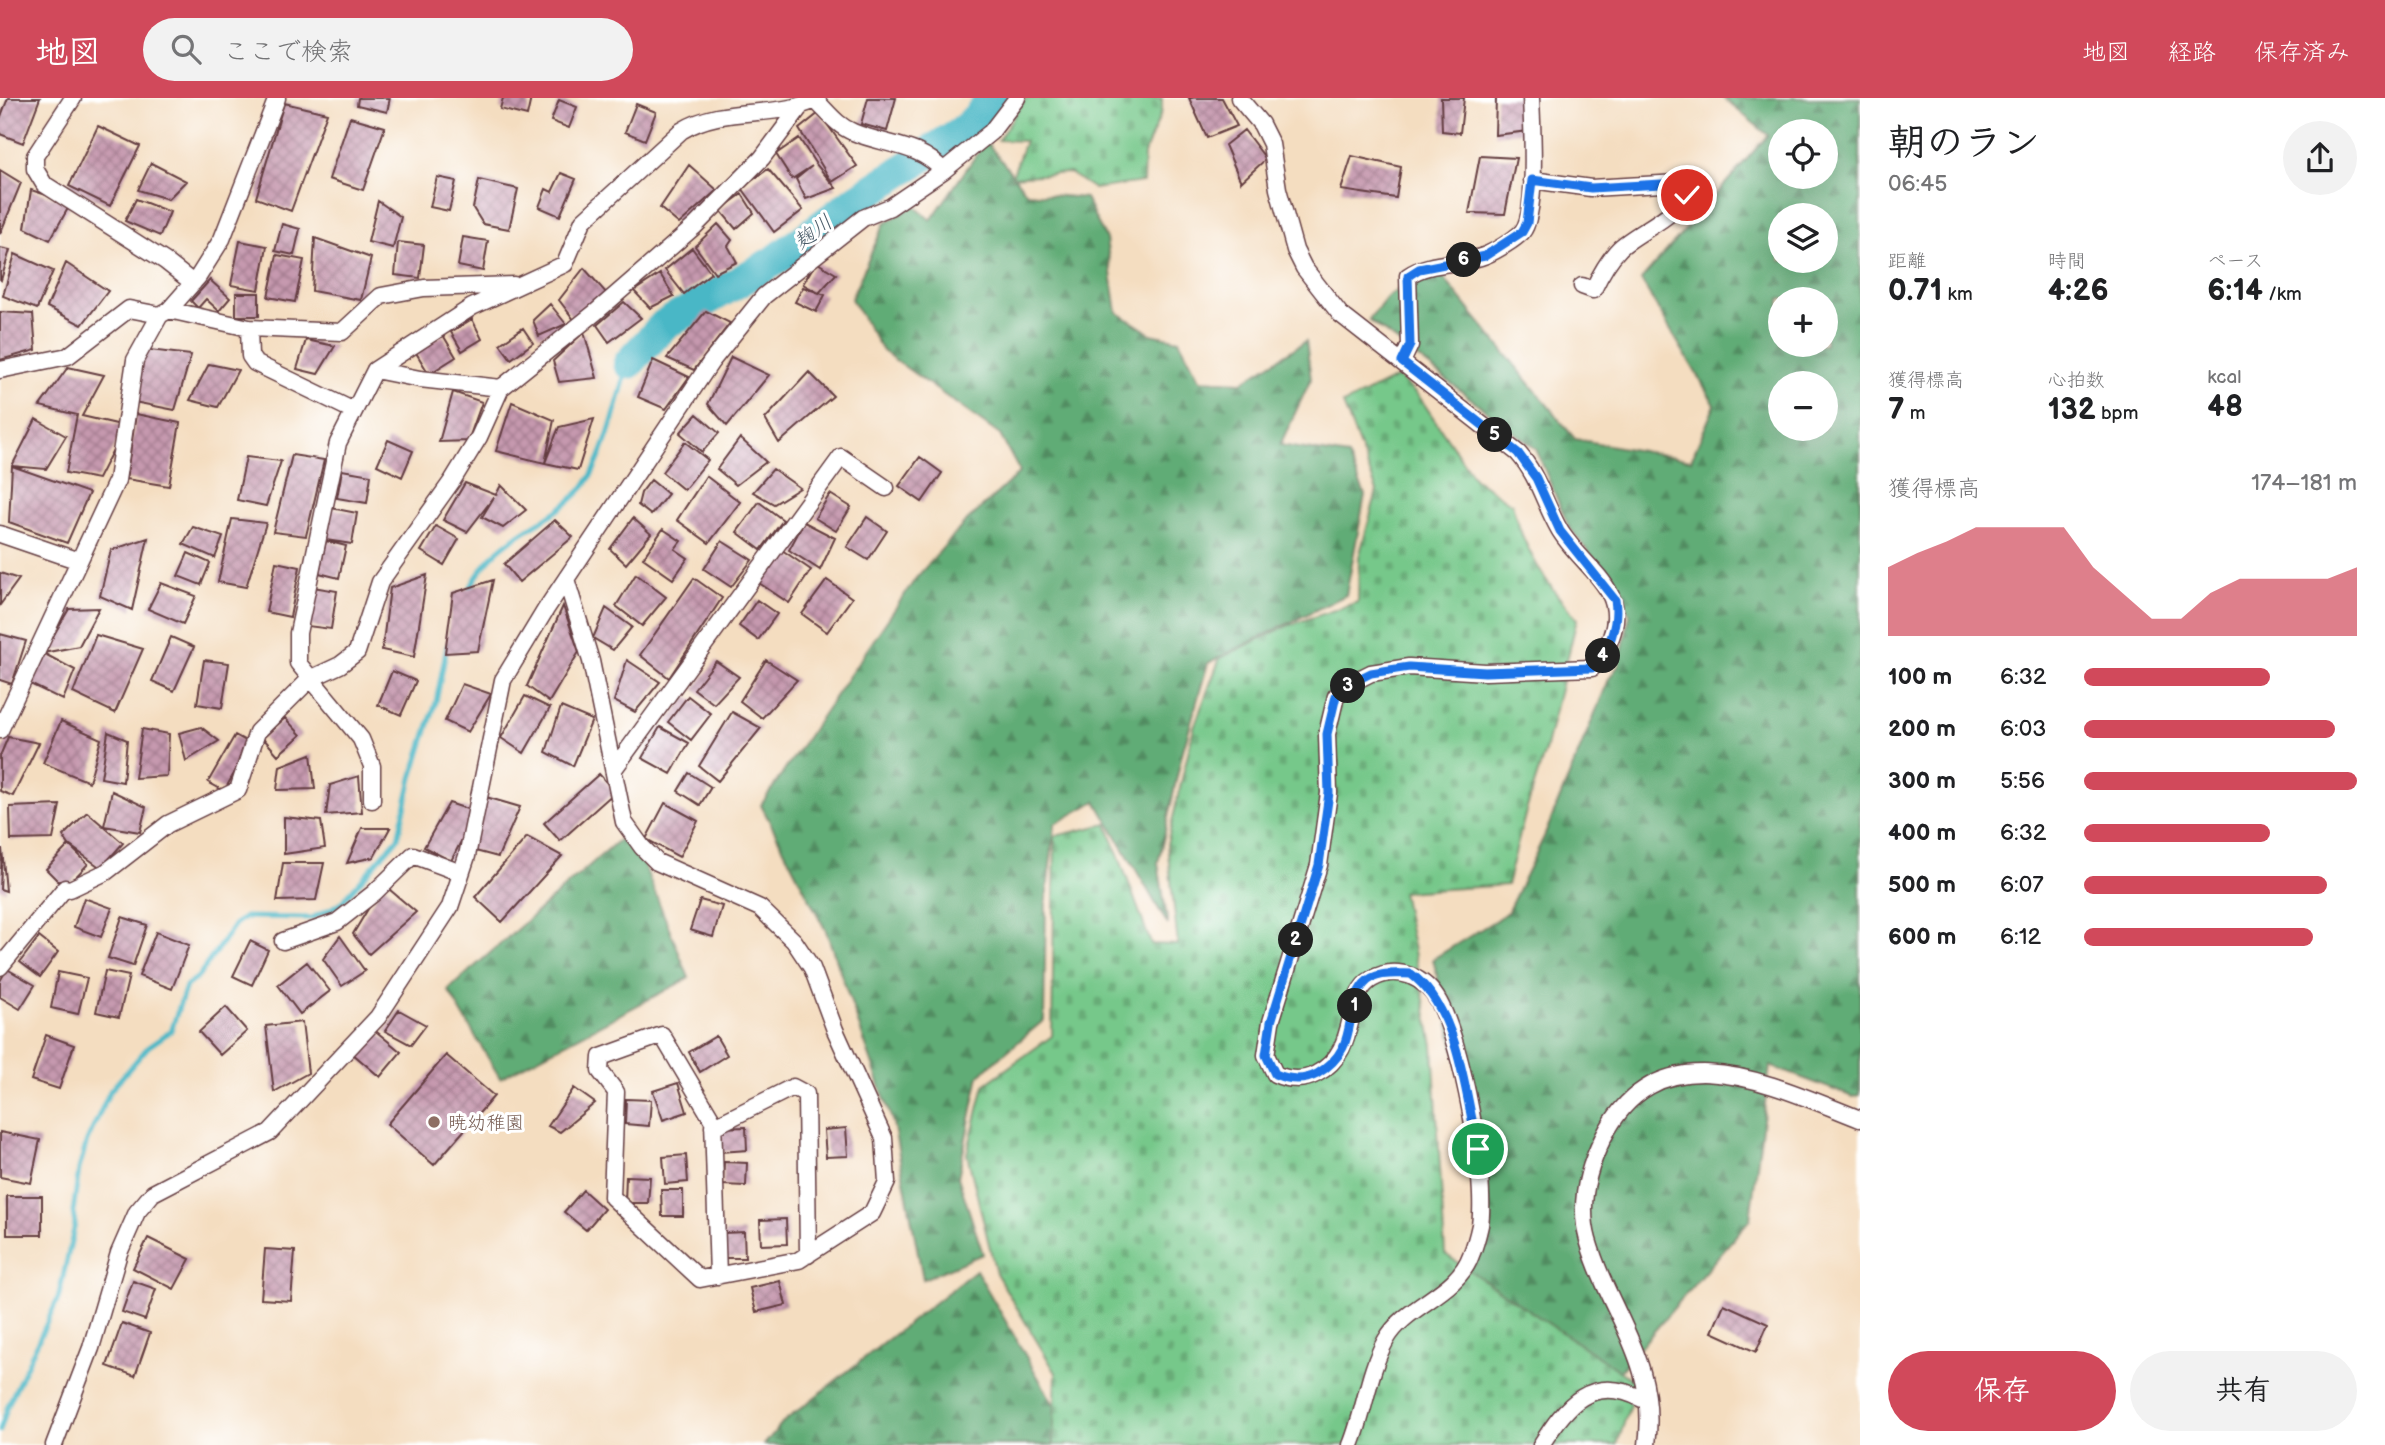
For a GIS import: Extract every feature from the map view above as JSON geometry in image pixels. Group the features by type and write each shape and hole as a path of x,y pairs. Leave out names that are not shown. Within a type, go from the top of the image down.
{"street":[{"path":"73,98 35,156 35,169 44,184 165,261 193,283"},
{"path":"0,730 117,480 135,359 165,312 193,283 222,239 277,98"},
{"path":"54,1445 91,1348 119,1252 137,1212 153,1193 270,1132 377,1017 450,907 461,873 503,680 566,579 711,362 764,296 863,218 890,207 991,132 1017,98"},
{"path":"1239,98 1261,124 1271,144 1278,189 1295,250 1304,268 1340,314 1518,453 1536,478 1560,531 1608,590 1617,611 1614,628 1601,661 1592,668 1485,672 1409,667 1371,673 1351,683 1336,696 1327,734 1329,793 1319,865 1271,1022 1266,1055 1275,1074 1287,1079 1313,1076 1332,1065 1343,1049 1364,984 1376,976 1393,974 1411,974 1425,984 1438,1001 1451,1032 1478,1149 1480,1224 1471,1258 1456,1280 1397,1324 1386,1339 1351,1445"},
{"path":"1402,362 1410,345 1408,276 1419,269 1485,256 1522,232 1527,223 1532,180 1531,98"},
{"path":"372,800 372,766 361,740 298,663 298,633 338,443 375,370 472,307 565,264 583,221 681,131 698,120 810,102 853,133 914,150 940,168"},
{"path":"0,967 65,888 70,889 106,872 168,824 238,790 257,732 310,679 340,666 357,652 380,582 452,481 479,436 501,388 596,312 695,226 762,158 810,102"},
{"path":"1532,180 1591,188 1679,183 1688,188 1687,195 1677,208 1619,249 1604,268 1593,290 1582,286"},
{"path":"0,370 68,356 129,309 165,312 249,328 342,332 381,296 424,288 523,284"},
{"path":"249,328 250,356 255,363 354,411"},
{"path":"375,370 420,379 501,388"},
{"path":"614,769 841,457 886,488"},
{"path":"0,534 79,561"},
{"path":"566,579 591,661 624,822 657,862 760,908 794,940 812,968 844,1052 884,1138 887,1182 872,1213 799,1260 718,1276 700,1279 612,1197 616,1093 600,1070 601,1057 662,1035 713,1121 718,1276"},
{"path":"283,941 337,922 374,893 413,855 461,873"},
{"path":"1647,1445 1650,1418 1642,1363 1597,1265 1583,1211 1587,1176 1610,1123 1631,1100 1655,1083 1681,1074 1710,1071 1739,1075 1860,1119"},
{"path":"713,1127 793,1087 806,1094 808,1255"},
{"path":"1541,1445 1560,1414 1594,1389 1626,1391 1642,1399"}],"green space":[{"path":"1026,98 1162,98 1162,111 1144,154 1143,182 1094,189 1069,173 1012,177 1025,141 998,140"},
{"path":"1723,98 1860,98 1860,1095 1853,1097 1770,1066 1750,1219 1620,1371 1590,1375 1456,1280 1486,1238 1456,1055 1433,959 1507,913 1544,837 1609,679 1619,665 1630,615 1621,595 1568,525 1536,449 1369,320 1387,297 1434,266 1575,439 1691,460 1715,405 1641,280 1768,135"},
{"path":"986,141 1027,193 1085,198 1106,239 1117,312 1151,334 1179,340 1200,380 1242,382 1306,341 1311,379 1280,445 1348,456 1365,495 1346,595 1208,663 1182,754 1158,863 1168,925 1096,801 1055,824 1046,900 1044,1020 979,1075 958,1177 983,1254 923,1279 893,1123 826,931 761,805 916,578 963,525 1020,472 1000,435 883,351 851,299 884,224 914,206 931,220"},
{"path":"1398,377 1420,398 1474,478 1512,504 1529,551 1555,593 1577,619 1545,751 1507,885 1402,892 1433,1045 1445,1254 1637,1383 1617,1445 1053,1445 1056,1373 996,1273 967,1154 984,1085 1052,1036 1055,836 1107,824 1151,944 1178,945 1167,844 1194,727 1220,658 1287,626 1358,602 1359,557 1377,491 1343,404"},
{"path":"630,830 689,978 500,1078 448,990"},
{"path":"976,1270 1064,1422 1067,1445 764,1445 782,1423"}],"building":[{"path":"8,98 40,98 23,143 0,134 0,119"},
{"path":"358,98 390,98 387,112 357,105"},
{"path":"503,98 531,98 527,116 500,109"},
{"path":"868,98 896,98 887,131 861,124"},
{"path":"1189,98 1222,98 1237,126 1207,138"},
{"path":"1441,98 1464,98 1460,133 1442,131"},
{"path":"1496,98 1525,98 1528,131 1495,135"},
{"path":"559,100 577,107 569,128 551,121"},
{"path":"284,103 327,113 291,211 256,198"},
{"path":"636,104 656,112 645,140 625,132"},
{"path":"819,113 857,166 832,182 799,129"},
{"path":"350,117 385,127 363,190 329,179"},
{"path":"98,126 140,146 110,206 69,186"},
{"path":"1244,130 1266,159 1241,182 1225,145"},
{"path":"799,138 836,188 806,199 796,179 812,166 792,179 776,154"},
{"path":"1352,156 1401,167 1396,198 1341,190"},
{"path":"1480,156 1516,158 1505,214 1469,213"},
{"path":"151,163 186,181 168,199 138,190"},
{"path":"689,165 717,190 679,224 660,208"},
{"path":"768,169 803,210 774,232 742,188"},
{"path":"0,170 21,183 0,234"},
{"path":"561,173 576,179 560,216 539,207 546,189 552,192"},
{"path":"437,177 456,181 449,211 430,207"},
{"path":"479,180 518,189 509,229 483,224 473,208"},
{"path":"31,190 71,203 50,240 25,228"},
{"path":"742,194 754,213 736,229 720,210"},
{"path":"136,199 170,212 160,236 125,221"},
{"path":"378,201 401,217 393,248 368,242"},
{"path":"282,224 300,229 294,255 275,251"},
{"path":"718,224 732,240 728,246 737,262 715,273 695,246"},
{"path":"463,237 488,241 483,271 458,266"},
{"path":"315,238 371,258 361,300 312,291"},
{"path":"240,241 267,246 259,290 231,285"},
{"path":"398,242 424,245 420,278 395,275"},
{"path":"0,248 10,250 1,280 0,279"},
{"path":"692,248 711,273 684,294 665,270"},
{"path":"15,254 53,271 37,309 3,296"},
{"path":"277,255 304,260 295,302 268,297"},
{"path":"816,262 836,274 819,293 803,284"},
{"path":"66,263 108,291 82,325 47,307"},
{"path":"584,268 608,295 575,321 559,300"},
{"path":"660,274 674,296 650,308 634,291"},
{"path":"210,280 230,298 219,311 206,299 198,308 191,301"},
{"path":"803,287 825,295 816,312 795,302"},
{"path":"236,293 259,293 259,316 236,316"},
{"path":"624,302 641,318 609,342 597,325"},
{"path":"550,304 566,324 539,336 533,320"},
{"path":"706,311 730,323 694,370 667,358"},
{"path":"0,312 33,314 36,350 0,360"},
{"path":"472,319 482,339 462,351 451,332"},
{"path":"523,328 533,343 511,359 500,344"},
{"path":"584,332 597,378 559,382 553,361"},
{"path":"443,335 456,357 429,374 415,351"},
{"path":"306,340 335,346 318,374 297,369"},
{"path":"141,349 191,355 175,410 134,402"},
{"path":"731,357 769,375 727,426 708,404"},
{"path":"653,360 689,377 666,409 638,397"},
{"path":"209,364 238,370 218,407 190,400"},
{"path":"68,367 104,375 82,416 125,426 98,479 66,473 77,415 40,406"},
{"path":"809,372 833,396 779,443 765,419"},
{"path":"453,392 482,402 468,441 439,442"},
{"path":"512,402 554,420 545,463 496,451"},
{"path":"136,414 180,423 169,486 126,479"},
{"path":"697,414 719,433 702,452 680,433"},
{"path":"36,419 66,436 46,469 12,466"},
{"path":"594,419 578,470 545,463 559,427"},
{"path":"740,438 766,462 736,485 717,469"},
{"path":"388,440 413,451 402,477 377,465"},
{"path":"685,442 708,460 684,490 662,472"},
{"path":"292,455 324,460 306,536 273,532"},
{"path":"246,457 281,461 266,506 237,500"},
{"path":"920,457 942,473 922,502 899,486"},
{"path":"12,466 89,493 67,543 9,522"},
{"path":"773,469 800,488 774,504 753,492"},
{"path":"342,470 371,475 367,503 337,498"},
{"path":"706,476 740,502 709,543 677,520"},
{"path":"651,480 668,494 651,515 638,505 641,493"},
{"path":"465,483 496,495 501,485 526,510 503,528 482,517 494,497 467,532 443,520"},
{"path":"830,494 851,507 836,531 815,518"},
{"path":"759,502 783,520 761,550 737,532"},
{"path":"331,508 357,513 352,544 326,540"},
{"path":"867,517 887,531 868,560 847,547"},
{"path":"633,518 651,534 626,564 610,549"},
{"path":"232,519 266,523 246,587 218,582"},
{"path":"555,520 573,537 519,582 504,564"},
{"path":"804,522 835,538 820,570 789,550"},
{"path":"436,526 459,539 444,565 421,551"},
{"path":"193,527 223,537 215,558 183,544"},
{"path":"663,529 681,541 675,549 688,558 673,579 643,558"},
{"path":"148,538 132,610 100,596 111,550"},
{"path":"326,541 346,546 339,578 319,573"},
{"path":"722,541 752,560 731,587 704,569"},
{"path":"782,550 811,570 789,603 759,583"},
{"path":"188,553 210,563 201,585 178,576"},
{"path":"276,562 300,567 290,617 266,612"},
{"path":"0,573 19,579 0,605"},
{"path":"636,574 666,597 642,626 616,606"},
{"path":"427,575 414,657 382,650 390,588"},
{"path":"694,578 722,598 669,678 640,655"},
{"path":"493,580 478,651 445,653 453,593"},
{"path":"827,580 852,598 827,632 802,614"},
{"path":"161,583 196,596 183,624 148,609"},
{"path":"313,587 337,591 331,629 307,626"},
{"path":"757,600 777,614 758,640 739,626"},
{"path":"563,606 579,652 549,702 527,686"},
{"path":"99,608 79,646 43,653 69,609"},
{"path":"606,608 632,627 613,650 593,638"},
{"path":"0,634 26,641 12,684 0,680"},
{"path":"96,635 143,649 115,713 73,693"},
{"path":"171,637 194,647 174,691 152,681"},
{"path":"43,653 75,670 63,700 30,684"},
{"path":"204,660 229,663 222,708 197,704"},
{"path":"627,660 660,682 635,712 614,701"},
{"path":"766,660 797,680 762,718 740,701"},
{"path":"716,661 739,677 714,704 694,689"},
{"path":"392,671 416,681 401,715 378,705"},
{"path":"462,684 491,694 468,732 445,721"},
{"path":"525,696 550,708 524,753 501,738"},
{"path":"688,696 711,714 691,740 668,722"},
{"path":"561,707 592,720 573,766 546,752"},
{"path":"732,712 761,728 718,781 699,766"},
{"path":"285,718 301,735 278,755 263,738"},
{"path":"61,721 101,739 89,782 43,763"},
{"path":"201,727 219,741 186,761 179,733"},
{"path":"660,727 689,743 671,774 642,758"},
{"path":"142,729 169,734 167,776 135,778"},
{"path":"108,732 127,740 123,782 101,778"},
{"path":"235,735 251,744 224,791 208,782"},
{"path":"8,737 39,743 13,796 0,791 0,756"},
{"path":"311,754 315,789 277,790 280,766"},
{"path":"689,773 711,787 700,805 678,791"},
{"path":"599,774 615,792 560,841 544,823"},
{"path":"359,776 362,812 326,815 330,785"},
{"path":"112,791 146,807 140,832 104,826"},
{"path":"486,797 520,807 498,857 468,849"},
{"path":"449,803 476,812 451,861 424,847"},
{"path":"665,803 698,821 679,857 646,839"},
{"path":"60,805 53,839 11,840 10,807"},
{"path":"87,812 123,843 101,868 69,845 63,836"},
{"path":"284,817 321,821 325,848 284,854"},
{"path":"362,828 390,828 374,857 347,863"},
{"path":"527,837 562,856 502,922 475,897"},
{"path":"69,845 88,864 65,888 46,869"},
{"path":"2,848 6,891 0,889"},
{"path":"283,863 324,863 316,900 277,901"},
{"path":"383,884 416,912 369,954 353,934"},
{"path":"84,898 112,908 101,937 74,927"},
{"path":"700,900 722,906 713,937 690,930"},
{"path":"122,917 147,925 133,966 108,958"},
{"path":"156,932 189,945 172,989 139,976"},
{"path":"340,936 365,971 342,986 323,959"},
{"path":"39,937 58,952 40,977 20,962"},
{"path":"250,941 268,950 252,985 233,976"},
{"path":"307,962 330,991 300,1014 278,985"},
{"path":"7,969 35,985 20,1009 0,997 0,981"},
{"path":"105,971 129,976 119,1017 96,1012"},
{"path":"58,972 87,978 78,1014 51,1008"},
{"path":"226,1007 247,1031 220,1055 199,1032"},
{"path":"399,1010 426,1025 411,1045 385,1031"},
{"path":"302,1022 308,1073 274,1092 266,1026"},
{"path":"372,1028 401,1052 380,1077 352,1053"},
{"path":"46,1035 74,1045 59,1089 31,1080"},
{"path":"716,1036 727,1055 700,1072 689,1052"},
{"path":"446,1055 494,1096 434,1165 387,1124"},
{"path":"678,1083 687,1112 663,1120 653,1091"},
{"path":"574,1088 595,1103 560,1132 548,1126"},
{"path":"626,1099 651,1100 649,1126 625,1124"},
{"path":"746,1127 747,1150 721,1152 720,1128"},
{"path":"846,1128 848,1156 826,1157 824,1130"},
{"path":"0,1132 40,1140 31,1183 0,1177"},
{"path":"686,1155 688,1182 665,1184 663,1157"},
{"path":"724,1162 747,1163 746,1186 723,1185"},
{"path":"626,1176 650,1177 648,1203 625,1203"},
{"path":"583,1190 604,1209 586,1230 564,1212"},
{"path":"661,1190 683,1190 683,1216 662,1216"},
{"path":"7,1196 42,1196 42,1235 7,1235"},
{"path":"786,1219 787,1244 761,1245 760,1220"},
{"path":"744,1232 745,1258 724,1258 724,1233"},
{"path":"148,1238 190,1259 174,1289 133,1268"},
{"path":"265,1249 295,1251 291,1301 261,1299"},
{"path":"133,1281 156,1289 145,1320 122,1312"},
{"path":"780,1281 786,1305 756,1312 750,1288"},
{"path":"1724,1304 1768,1324 1756,1352 1712,1332"},
{"path":"122,1323 150,1333 135,1376 107,1366"}],"waterway":[{"name":"麹川","path":"629,363 664,325 776,260 852,203 967,128 995,98"},
{"path":"468,592 493,555 567,503 590,478 604,447 629,363"},
{"path":"0,1431 8,1405 58,1299 75,1224 73,1212 79,1169 87,1141 110,1091 148,1047 171,1031 186,986 198,977 235,924 245,917 312,918 340,904 398,838 412,778 436,702 447,646"}],"place":[{"name":"暁幼稚園","path":"434,1122"}],"route":[{"path":"1478,1149 1451,1032 1438,1001 1425,984 1411,974 1376,976 1364,984 1343,1049 1332,1065 1313,1076 1287,1079 1275,1074 1266,1055 1271,1022 1319,865 1329,793 1327,734 1336,696 1351,683 1371,673 1409,667 1485,672 1592,668 1601,661 1614,628 1617,611 1615,600 1560,531 1527,463 1518,453 1402,362 1410,345 1408,276 1419,269 1485,256 1522,232 1527,223 1532,180 1591,188 1679,183 1688,188 1687,195"}]}
